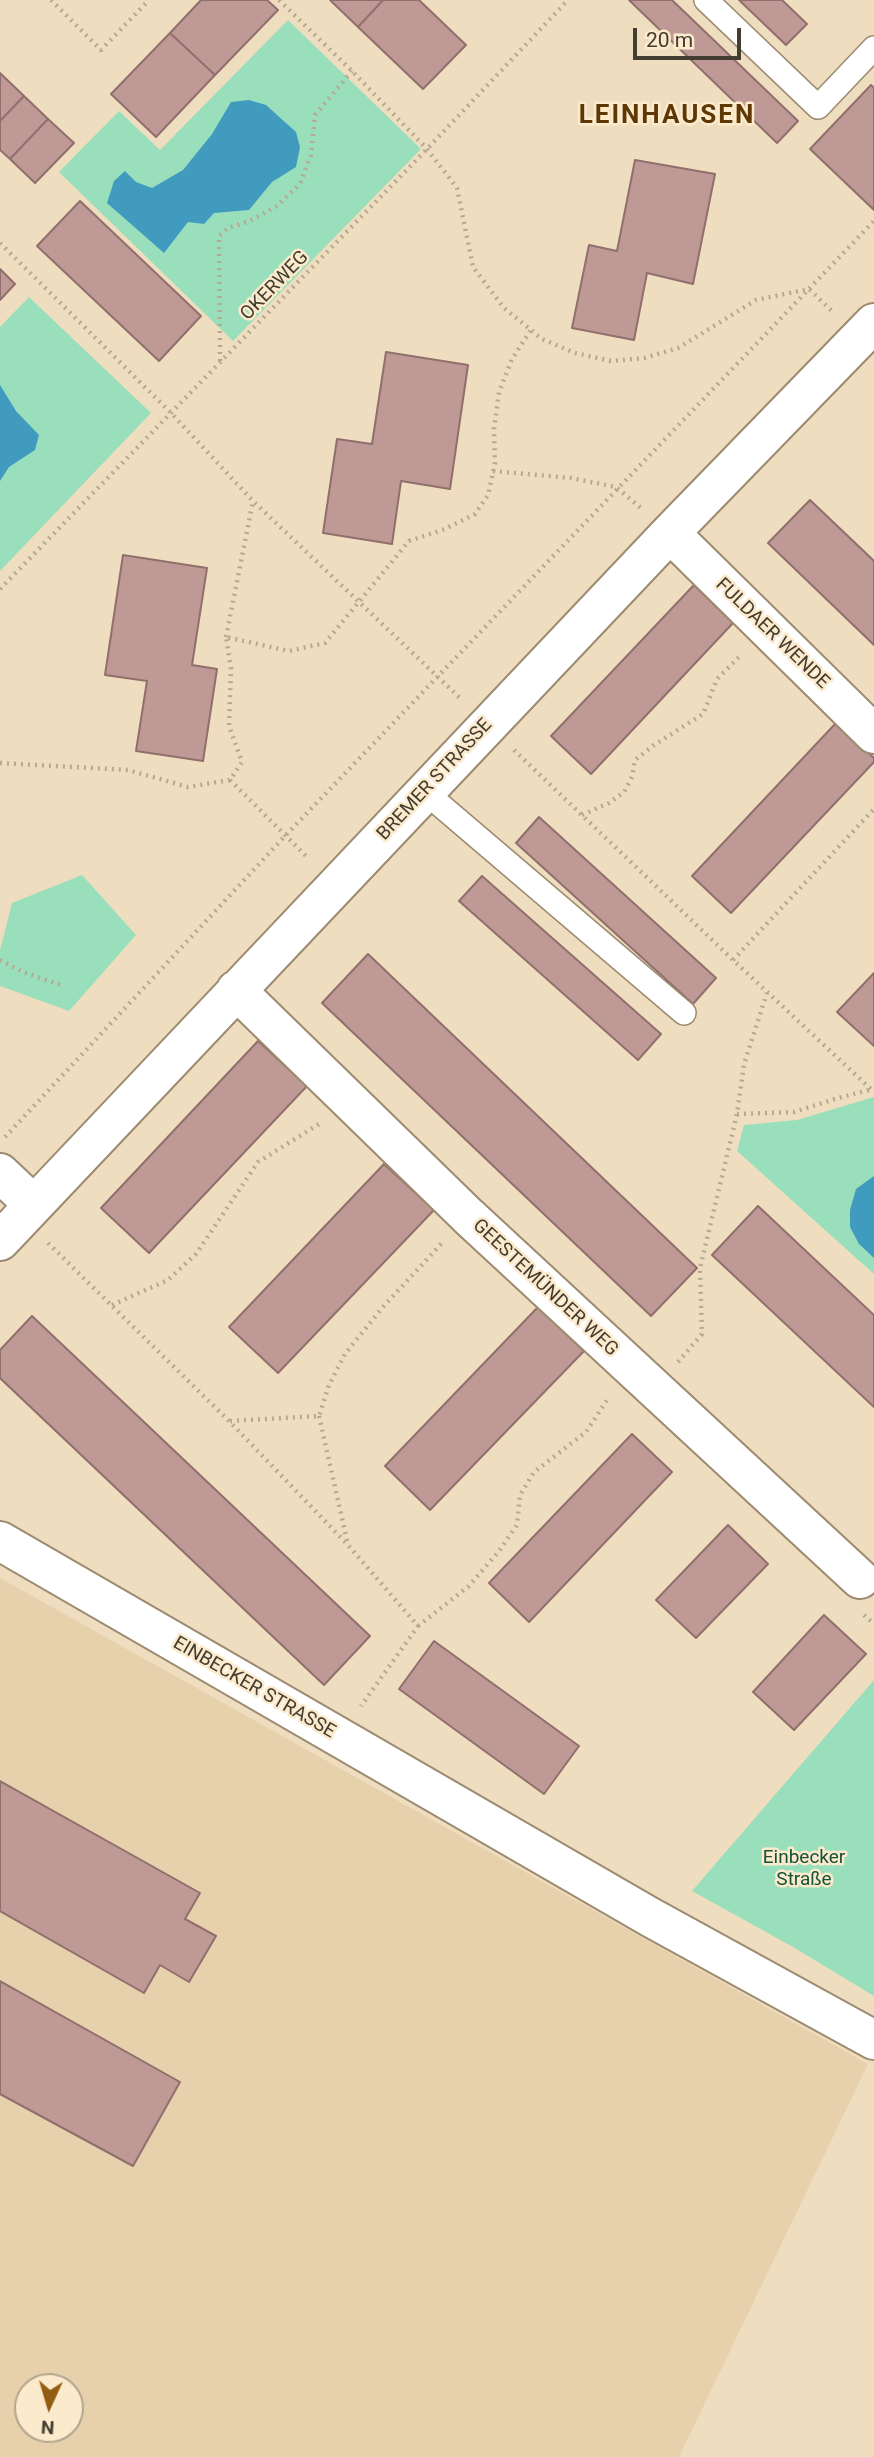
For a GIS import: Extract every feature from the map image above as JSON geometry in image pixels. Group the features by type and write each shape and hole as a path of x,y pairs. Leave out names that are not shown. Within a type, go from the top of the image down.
{"street":[{"name":"BREMER STRASSE","path":"19,1221 670,533 869,338"},
{"name":"FULDAER WENDE","path":"670,533 874,734"},
{"name":"GEESTEMÜNDER WEG","path":"236,990 468,1216 860,1579"},
{"path":"0,1173 19,1221"},
{"name":"EINBECKER STRASSE","path":"0,1541 650,1917 874,2040"}],"lane":[{"path":"706,0 818,107 874,48"},
{"path":"425,792 684,1013"}],"path":[{"path":"51,0 101,50 149,0"},
{"path":"279,0 428,149 457,188 473,267 504,308 542,339 575,353 611,361 644,358 678,348 756,300 809,289"},
{"name":"OKERWEG","path":"0,589 428,149 568,0"},
{"path":"220,362 219,236 228,228 250,221 277,206 300,184 311,155 315,115 352,71"},
{"path":"0,1142 286,835 874,221"},
{"path":"0,243 359,604 488,724 767,993 873,1090"},
{"path":"226,637 289,651 326,643 409,541 445,529 475,514 488,495 493,471 494,429 499,392 512,359 531,330"},
{"path":"493,471 572,478 617,487"},
{"path":"0,763 128,770 188,787 230,780 242,762 229,726 231,669 226,637 253,500"},
{"path":"582,815 609,803 624,792 632,777 635,760 703,714 717,679 766,629"},
{"path":"230,780 286,835"},
{"path":"733,960 874,809"},
{"path":"0,960 23,972 63,986"},
{"path":"339,1737 418,1626 469,1586 499,1552 517,1525 520,1495 534,1472 586,1432 611,1394 645,1381 702,1334 700,1268 737,1114 744,1065 767,993"},
{"path":"737,1114 794,1112 873,1090"},
{"path":"112,1306 168,1280 196,1254 258,1161 353,1102"},
{"path":"348,1545 319,1416 329,1385 345,1354 382,1308 468,1216"},
{"path":"19,1221 112,1306 229,1421 348,1545 418,1626"},
{"path":"229,1421 319,1416"}],"shaded area":[{"path":"0,1578 868,2064 679,2457 0,2457"}],"green space":[{"path":"288,20 421,149 233,341 59,172 119,111 160,150"},
{"path":"29,297 151,413 0,571 0,327"},
{"path":"82,875 136,935 69,1011 0,986 0,950 12,903"},
{"path":"874,1097 874,1274 737,1151 744,1125 797,1120"},
{"name":"Einbecker Straße","path":"874,1680 874,1996 692,1891"}],"water":[{"path":"249,100 266,105 296,132 300,147 296,167 272,182 249,210 214,213 204,224 188,222 164,253 107,203 114,181 125,171 136,182 152,188 183,170 212,134 231,102"},
{"path":"0,385 16,411 39,435 35,450 9,467 0,481"},
{"path":"874,1176 874,1258 859,1244 850,1227 850,1210 856,1189"}],"building":[{"path":"201,0 267,0 278,10 215,75 170,33"},
{"path":"330,0 383,0 358,27"},
{"path":"383,0 419,0 466,45 423,89 358,27"},
{"path":"629,0 672,0 798,121 777,143"},
{"path":"739,0 782,0 807,24 786,45"},
{"path":"170,33 215,75 156,137 111,94"},
{"path":"0,73 24,96 0,121"},
{"path":"871,85 874,88 874,210 810,149"},
{"path":"24,96 48,119 10,159 0,150 0,121"},
{"path":"48,119 74,143 35,183 10,159"},
{"path":"635,160 715,174 693,284 647,273 634,340 572,328 589,245 617,251"},
{"path":"80,201 201,316 159,361 37,246"},
{"path":"0,269 15,284 0,300"},
{"path":"386,352 468,365 450,489 401,481 392,544 323,533 337,439 372,444"},
{"path":"810,500 874,561 874,645 768,543"},
{"path":"123,555 207,568 192,665 217,669 203,761 136,751 147,681 105,675"},
{"path":"694,585 733,623 591,774 551,736"},
{"path":"836,723 874,758 874,762 731,913 692,876"},
{"path":"539,817 716,978 693,1004 516,843"},
{"path":"482,876 661,1034 638,1060 459,901"},
{"path":"368,954 697,1268 651,1316 322,1003"},
{"path":"874,973 874,1046 837,1012"},
{"path":"258,1041 307,1086 149,1253 101,1208"},
{"path":"384,1164 434,1210 278,1373 229,1327"},
{"path":"758,1206 874,1315 874,1407 712,1255"},
{"path":"538,1307 584,1351 430,1510 385,1466"},
{"path":"32,1316 370,1636 324,1685 0,1378 0,1350"},
{"path":"632,1434 672,1472 529,1622 489,1583"},
{"path":"728,1525 768,1564 696,1638 656,1600"},
{"path":"824,1615 866,1654 794,1730 753,1692"},
{"path":"434,1641 579,1746 544,1794 399,1689"},
{"path":"0,1781 200,1893 185,1919 216,1936 189,1982 160,1965 144,1993 0,1911"},
{"path":"0,1981 180,2082 133,2166 0,2094"}],"district":[{"name":"LEINHAUSEN","path":"667,116"}]}
